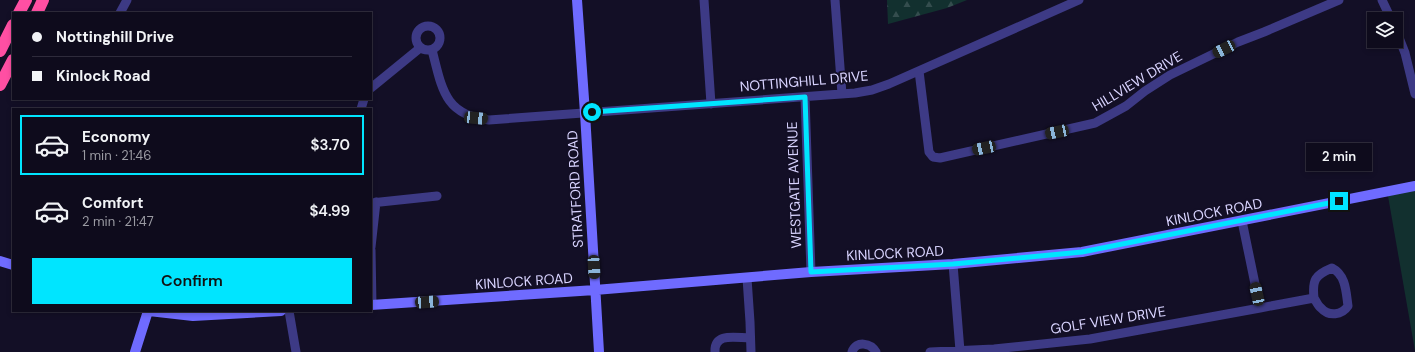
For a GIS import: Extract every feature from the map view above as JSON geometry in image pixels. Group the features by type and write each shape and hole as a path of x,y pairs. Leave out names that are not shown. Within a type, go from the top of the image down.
{"highway":[{"path":"20,12 26,0"},
{"path":"37,12 43,0"},
{"path":"0,51 12,27"},
{"path":"0,86 12,62"}],"street":[{"path":"121,12 127,0"},
{"name":"STRATFORD ROAD","path":"577,0 599,352"},
{"path":"704,0 711,104"},
{"path":"836,0 842,94"},
{"name":"NOTTINGHILL DRIVE","path":"432,50 442,89 450,102 462,113 476,118 489,120 805,97 872,90 889,84 1079,0"},
{"name":"HILLVIEW DRIVE","path":"919,71 929,152 933,157 940,158 1095,123 1126,106 1145,91 1170,75 1238,42 1339,0"},
{"path":"1382,0 1388,12"},
{"path":"424,27 432,27 438,31 440,38 438,46 428,51 420,48 416,40 418,32 424,27"},
{"path":"372,87 420,48"},
{"path":"1403,48 1415,94"},
{"name":"WESTGATE AVENUE","path":"805,97 811,272"},
{"name":"KINLOCK ROAD","path":"372,305 595,290 811,272 953,264 1082,252 1415,186"},
{"path":"372,226 373,203 437,196"},
{"path":"1242,221 1260,308"},
{"path":"0,261 12,265"},
{"path":"953,264 960,350"},
{"path":"1332,268 1338,271 1342,276 1346,290 1348,306 1345,310 1340,314 1328,314 1321,308 1314,298 1313,286 1316,278 1321,273 1332,268"},
{"path":"746,278 751,352"},
{"name":"GOLF VIEW DRIVE","path":"930,352 994,349 1090,339 1314,298"},
{"path":"135,352 149,312"},
{"path":"158,312 193,316 263,312"},
{"path":"289,312 296,352"},
{"path":"715,352 715,345 718,340 724,338 750,338"},
{"path":"852,352 853,349 860,344 865,344 871,346 876,352"}],"green space":[{"path":"887,0 967,0 947,8 888,24"},
{"path":"1415,190 1415,351 1388,196"}],"route":[{"path":"592,112 805,97 811,272 953,264 1082,252 1339,201"}]}
